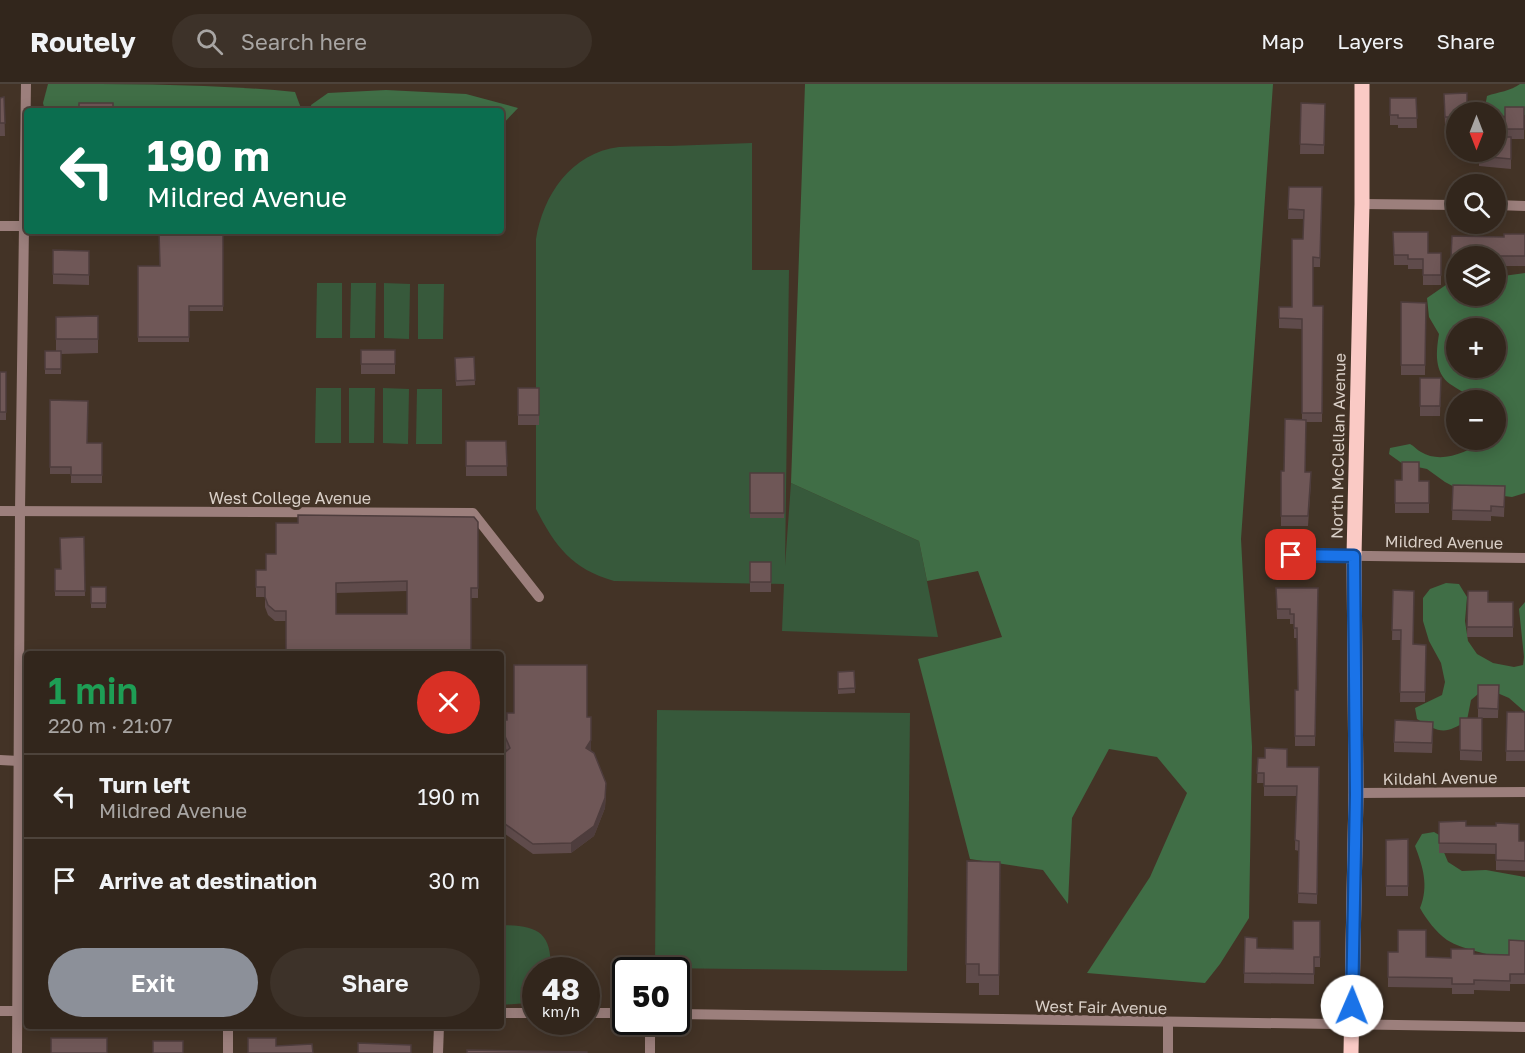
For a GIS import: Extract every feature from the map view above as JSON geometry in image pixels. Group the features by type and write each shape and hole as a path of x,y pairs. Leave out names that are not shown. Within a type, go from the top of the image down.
{"main road":[{"name":"North McClellan Avenue","path":"1351,1053 1356,794 1354,556 1362,204 1362,84"}],"street":[{"path":"26,84 26,108"},
{"path":"1362,204 1446,205"},
{"path":"1506,205 1525,206"},
{"path":"0,226 24,226"},
{"path":"17,1053 22,1011 18,761 26,234"},
{"name":"West College Avenue","path":"0,511 473,513 539,597"},
{"name":"Mildred Avenue","path":"1291,555 1525,558"},
{"path":"0,760 18,761"},
{"name":"Kildahl Avenue","path":"1356,794 1525,792"},
{"path":"0,1011 22,1011"},
{"path":"504,1013 522,1013"},
{"name":"West Fair Avenue","path":"690,1014 1525,1027"},
{"path":"1168,1022 1168,1053"},
{"path":"228,1029 228,1053"},
{"path":"438,1053 439,1029"},
{"path":"650,1035 650,1053"}],"green space":[{"path":"48,84 141,84 295,92 301,108 44,108 43,103"},
{"path":"805,84 1273,84 1241,539 1252,747 1249,918 1205,983 1087,973 1150,877 1187,793 1157,757 1109,749 1072,818 1068,904 1043,870 970,859 918,659 1002,637 978,571 927,581 919,541 791,483"},
{"path":"1525,84 1525,115 1506,116 1506,102 1486,102 1487,96"},
{"path":"386,90 466,94 518,108 504,123 504,108 312,108 311,105 328,93"},
{"path":"752,143 752,270 789,270 785,566 791,483 919,541 938,637 782,631 784,584 614,581 587,570 566,554 550,534 536,509 536,239 545,207 553,192 573,167 602,151 619,147"},
{"path":"1525,273 1525,493 1512,497 1462,491 1427,469 1403,464 1389,454 1390,448 1410,444 1420,451 1437,457 1468,450 1506,450 1506,390 1459,390 1445,379 1437,361 1439,334 1429,317 1427,298 1446,285 1446,306 1506,306 1506,276"},
{"path":"317,283 342,283 342,338 316,338"},
{"path":"351,283 376,283 375,338 350,338"},
{"path":"384,283 410,284 409,339 384,338"},
{"path":"418,284 444,284 443,339 418,339"},
{"path":"316,388 341,388 341,443 315,443"},
{"path":"349,388 375,388 374,443 349,443"},
{"path":"383,388 409,389 408,444 383,443"},
{"path":"417,389 442,389 442,444 416,444"},
{"path":"1446,583 1459,584 1467,597 1465,621 1468,641 1477,654 1493,663 1514,667 1523,665 1519,609 1525,602 1525,712 1509,698 1495,692 1478,694 1471,700 1467,720 1448,730 1431,727 1417,719 1415,708 1442,695 1445,682 1441,663 1429,641 1423,621 1423,598 1430,589"},
{"path":"657,710 910,713 907,971 690,968 690,957 655,957"},
{"path":"1434,832 1446,839 1443,850 1448,862 1462,871 1486,870 1525,877 1525,960 1484,953 1454,944 1443,937 1428,921 1420,908 1423,900 1424,877 1415,846 1422,834"},
{"path":"504,925 533,929 545,939 550,957 522,957 522,1003 504,1005"}],"building":[{"path":"1467,93 1467,102 1446,102 1445,117 1444,94"},
{"path":"4,97 5,123 0,123 0,98"},
{"path":"1390,98 1416,98 1417,118 1398,118 1398,115 1390,115"},
{"path":"79,103 113,103 113,108 79,108"},
{"path":"1301,103 1325,104 1324,145 1300,144"},
{"path":"1506,107 1524,107 1524,129 1506,129"},
{"path":"1506,137 1511,137 1511,159 1506,159"},
{"path":"1289,187 1322,187 1320,258 1313,257 1313,306 1323,306 1322,413 1302,413 1302,319 1279,318 1279,307 1292,307 1292,239 1303,239 1304,210 1288,209"},
{"path":"1393,232 1428,232 1428,253 1441,253 1441,275 1423,275 1423,259 1408,259 1408,255 1394,255"},
{"path":"159,234 223,234 223,306 189,306 189,337 138,337 138,266 160,266"},
{"path":"1504,234 1525,234 1525,256 1506,256 1506,246 1452,246 1452,236 1504,237"},
{"path":"53,250 89,251 89,275 53,274"},
{"path":"1401,302 1426,303 1425,365 1401,365"},
{"path":"98,316 98,339 56,339 56,317"},
{"path":"361,350 395,350 395,364 361,364"},
{"path":"45,351 61,351 61,369 45,369"},
{"path":"474,357 475,380 456,381 455,358"},
{"path":"0,372 6,372 6,412 0,412"},
{"path":"1420,378 1441,378 1440,406 1420,406"},
{"path":"518,388 539,388 539,415 518,415"},
{"path":"50,400 88,401 87,443 102,443 102,475 71,475 71,467 50,467"},
{"path":"1285,419 1306,420 1305,472 1311,472 1308,516 1281,516 1281,471 1284,471"},
{"path":"466,441 506,441 507,466 466,466"},
{"path":"1402,462 1419,462 1419,481 1429,481 1429,503 1395,503 1395,480 1402,480"},
{"path":"750,473 784,473 784,513 750,513"},
{"path":"1453,485 1505,486 1504,507 1491,506 1491,511 1452,510"},
{"path":"298,515 474,517 478,522 478,588 471,588 471,651 286,651 286,611 275,611 268,605 265,587 256,587 256,570 266,570 266,554 276,554 276,523 298,523","holes":["407,581 407,614 336,614 336,583"]},
{"path":"84,537 85,591 55,591 55,569 61,569 60,538"},
{"path":"750,562 771,562 771,582 750,582"},
{"path":"91,587 106,587 106,603 91,603"},
{"path":"1276,588 1318,588 1315,736 1295,736 1295,690 1298,690 1297,628 1294,628 1294,614 1290,614 1290,609 1277,609"},
{"path":"1393,590 1414,591 1413,644 1426,645 1425,692 1400,692 1401,630 1392,630"},
{"path":"1468,591 1488,591 1488,602 1513,602 1513,627 1467,627"},
{"path":"229,650 286,651 229,651"},
{"path":"514,665 587,665 587,717 591,717 591,740 586,748 594,753 606,783 605,798 594,826 571,843 533,844 504,823 504,753 510,748 504,734 504,720 507,720 507,713 514,713"},
{"path":"854,671 855,688 838,689 838,672"},
{"path":"1478,685 1499,685 1498,709 1478,708"},
{"path":"1507,712 1525,712 1525,751 1506,751"},
{"path":"1460,718 1482,718 1482,751 1460,750"},
{"path":"1395,720 1433,722 1432,743 1394,742"},
{"path":"1265,748 1287,749 1287,767 1319,767 1317,894 1298,893 1299,841 1295,840 1297,786 1264,786 1264,773 1257,773 1258,758 1265,758"},
{"path":"1466,821 1466,826 1496,826 1496,823 1519,824 1519,841 1525,841 1525,861 1496,860 1496,844 1439,843 1439,822"},
{"path":"1408,839 1408,886 1386,886 1386,840"},
{"path":"967,861 1000,862 999,975 979,975 979,964 966,964"},
{"path":"1293,921 1320,921 1320,957 1314,957 1314,974 1244,973 1245,937 1257,938 1257,948 1293,949"},
{"path":"1398,930 1426,930 1426,957 1451,958 1451,949 1474,949 1474,954 1509,955 1509,940 1525,941 1525,974 1510,974 1510,981 1474,980 1474,984 1452,984 1452,978 1388,977 1388,952 1398,952"},
{"path":"51,1038 107,1038 107,1053 51,1053"},
{"path":"248,1038 276,1038 276,1046 312,1044 313,1053 248,1053"},
{"path":"153,1041 183,1041 183,1053 153,1053"},
{"path":"358,1043 411,1045 411,1053 358,1053"},
{"path":"467,1050 587,1052 587,1053 467,1053"}],"route":[{"path":"1291,555 1354,556 1356,794 1352,1006"}]}
